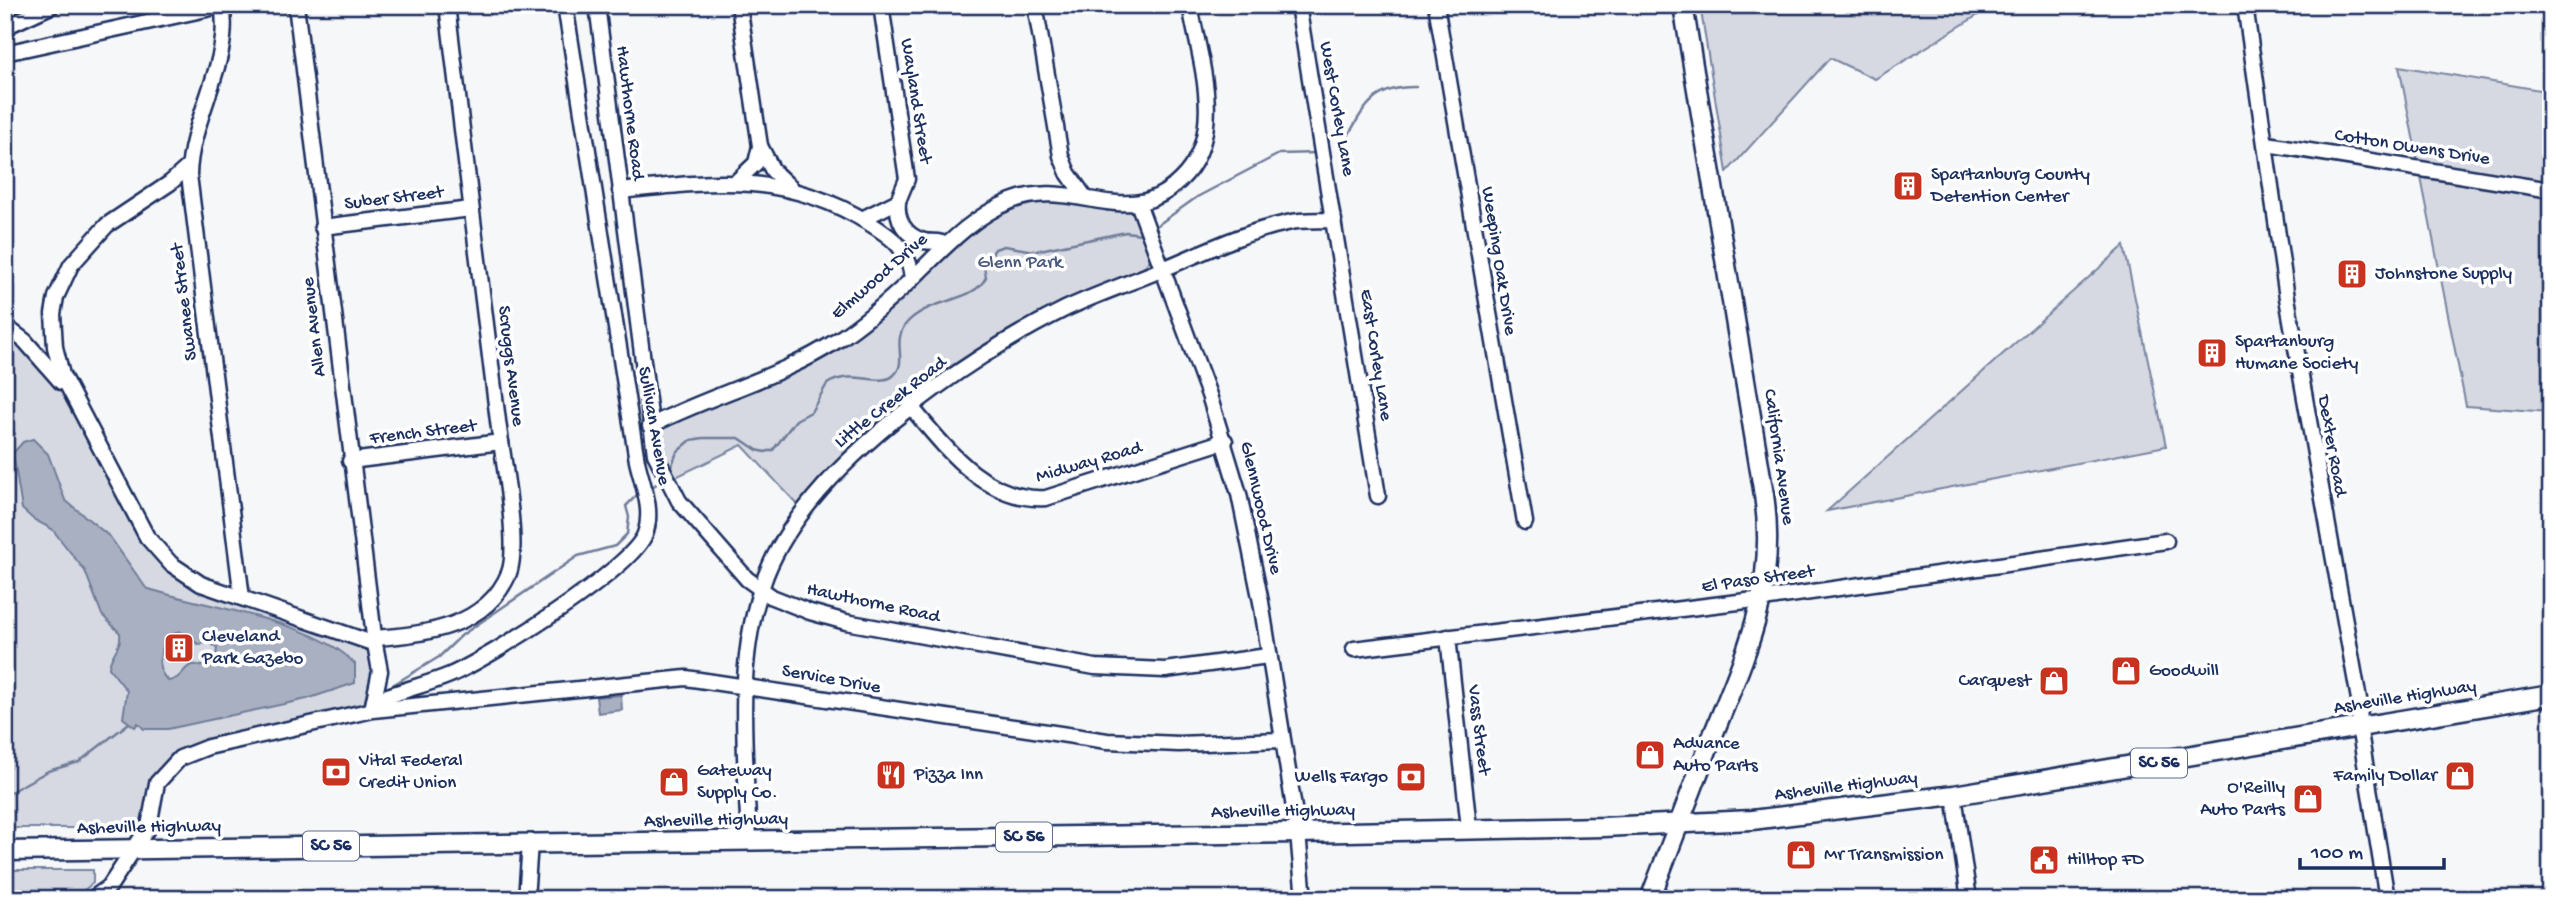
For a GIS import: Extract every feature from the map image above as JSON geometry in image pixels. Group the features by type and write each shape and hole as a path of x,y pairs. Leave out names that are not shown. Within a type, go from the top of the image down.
{"main road":[{"name":"California Avenue","path":"1650,899 1763,599 1769,547 1768,521 1683,5"},
{"name":"Asheville Highway","path":"5,851 749,842 1678,824 1766,818 1954,795 2182,759 2359,726 2551,695"}],"street":[{"path":"5,27 52,5"},
{"name":"Allen Avenue","path":"296,5 350,461 380,671 373,705"},
{"name":"Scruggs Avenue","path":"374,641 457,624 484,605 503,584 513,552 447,5"},
{"name":"Sullivan Avenue","path":"373,705 448,676 513,639 618,565 634,552 645,534 647,501 637,461 565,5"},
{"name":"Hawthorne Road","path":"597,5 655,454 669,487 707,534 761,590 784,603 834,619 1095,667 1165,670 1268,656"},
{"path":"739,5 760,146 773,171 794,190"},
{"name":"Wayland Street","path":"881,5 908,171 898,201"},
{"path":"1035,5 1062,161 1084,196"},
{"path":"1138,203 1176,184 1194,162 1205,136 1207,108 1190,5"},
{"name":"West Corley Lane","path":"1298,5 1334,220"},
{"name":"Weeping Oak Drive","path":"1436,5 1525,522"},
{"name":"Dexter Road","path":"2245,5 2287,298 2360,705 2359,726 2387,899"},
{"path":"5,53 223,6"},
{"name":"Swanee Street","path":"223,6 224,39 189,166 242,598"},
{"name":"Cotton Owens Drive","path":"2267,144 2551,190"},
{"path":"737,181 756,163 760,146"},
{"path":"1042,194 1058,176 1062,161"},
{"path":"189,166 170,183 94,237 62,280 56,297 54,332 57,361 67,388 142,530 158,552 193,579 374,641"},
{"path":"620,191 737,181 794,190 862,219 902,248 911,267 912,279"},
{"name":"Elmwood Drive","path":"650,426 812,356 867,318 946,245 993,209 1042,194 1084,196 1115,205 1138,203"},
{"path":"862,219 898,201 898,216 910,234 925,241 946,245"},
{"name":"Glennwood Drive","path":"1138,203 1225,441 1251,548 1298,833 1304,899"},
{"name":"Suber Street","path":"322,227 471,209"},
{"name":"Little Creek Road","path":"749,842 744,685 749,637 761,590 784,537 807,503 844,465 912,408 978,360 1036,324 1097,295 1231,240 1289,222 1334,220"},
{"name":"East Corley Lane","path":"1334,220 1378,496"},
{"path":"5,326 25,341 67,388"},
{"name":"Midway Road","path":"912,408 950,450 987,484 1008,494 1031,499 1080,488 1225,441"},
{"name":"French Street","path":"350,461 500,442"},
{"name":"El Paso Street","path":"1354,649 1763,599 2166,541"},
{"name":"Vass Street","path":"1447,637 1469,828"},
{"name":"Service Drive","path":"373,705 668,678 744,685 992,726 1107,741 1179,744 1282,740"},
{"path":"92,899 109,887 149,826 158,783 180,758 208,747 373,705"},
{"path":"1954,795 1969,899"},
{"path":"526,899 530,844"}],"green space":[{"path":"1700,5 1994,5 1875,79 1830,58 1727,172"},
{"path":"2399,66 2551,92 2551,412 2466,406"},
{"name":"Glenn Park","path":"1037,199 1085,202 1107,211 1128,210 1139,218 1151,259 1143,268 1041,313 980,350 926,391 799,506 742,445 676,477 665,458 660,427 794,372 995,213"},
{"path":"2124,246 2166,446 1827,511"},
{"path":"5,331 57,377 129,505 185,575 351,634 379,661 369,711 208,747 163,774 149,828 5,828"},
{"path":"5,870 93,870 93,883 73,899 5,899"}],"water":[{"path":"33,439 48,454 65,500 110,537 146,588 257,617 314,636 337,649 355,664 355,683 307,699 168,729 144,729 138,723 135,727 123,718 127,691 109,668 120,633 102,615 85,571 52,529 33,519 22,509 13,453 23,442","holes":["179,631 198,644 209,643 217,647 215,665 208,668 189,666 175,679 168,681 160,666 160,656 166,639"]},
{"path":"621,695 622,710 598,713 596,697"}],"waterway":[{"path":"1341,148 1362,113 1377,97 1387,91 1416,87"},
{"path":"1155,227 1197,197 1279,154 1316,153"},
{"path":"672,465 677,452 691,440 703,438 739,438 757,450 773,450 796,420 811,412 827,384 847,378 882,380 894,375 900,364 900,339 905,325 925,309 961,297 980,286 986,277 984,267 995,249 1004,246 1035,251 1126,232 1141,234"},
{"path":"5,422 15,434"},
{"path":"652,487 661,481"},
{"path":"391,686 439,657 462,635 578,556 615,546 627,534 629,517 626,506 639,493"},
{"path":"5,795 48,771 79,762 129,723"}],"place":[{"name":"Spartanburg County Detention Center","path":"1908,186"},
{"name":"Johnstone Supply","path":"2352,274"},
{"name":"Spartanburg Humane Society","path":"2212,353"},
{"name":"Cleveland Park Gazebo","path":"179,648"},
{"name":"Goodwill","path":"2126,671"},
{"name":"Carquest","path":"2054,681"},
{"name":"Advance Auto Parts","path":"1650,755"},
{"name":"Vital Federal Credit Union","path":"336,772"},
{"name":"Pizza Inn","path":"891,775"},
{"name":"Family Dollar","path":"2460,776"},
{"name":"Wells Fargo","path":"1411,777"},
{"name":"Gateway Supply Co.","path":"674,782"},
{"name":"O'Reilly Auto Parts","path":"2308,799"},
{"name":"Mr Transmission","path":"1801,855"},
{"name":"Hilltop FD","path":"2044,860"}]}
